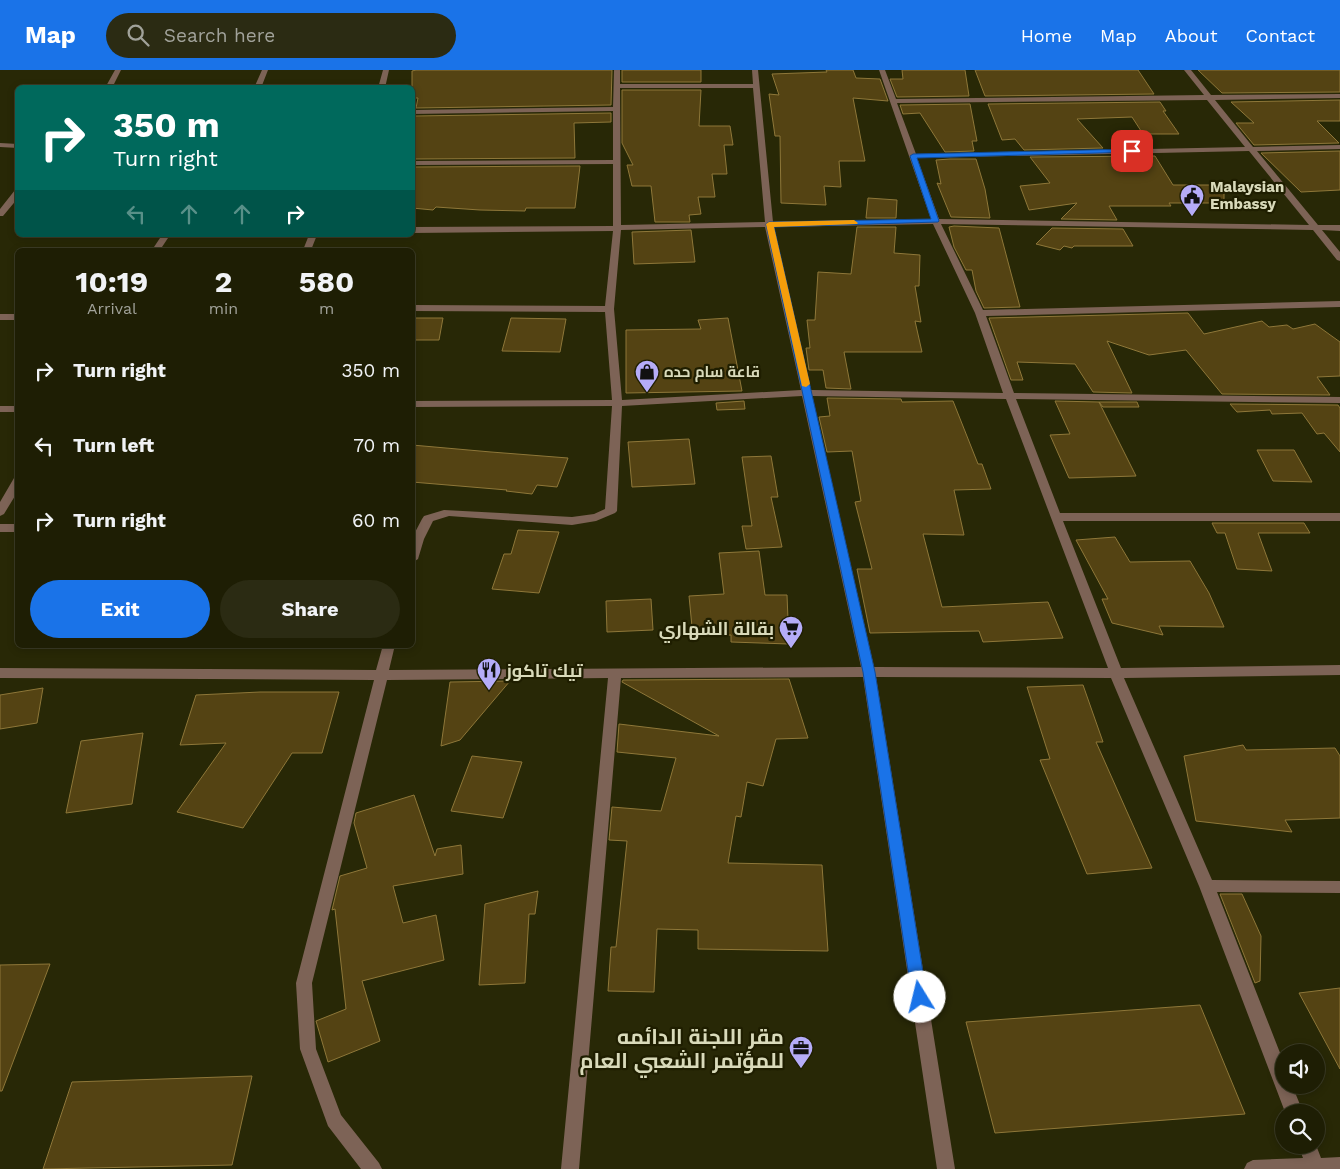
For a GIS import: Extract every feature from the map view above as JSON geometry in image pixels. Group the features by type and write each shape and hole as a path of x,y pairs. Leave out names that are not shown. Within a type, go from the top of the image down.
{"street":[{"path":"110,85 118,70"},
{"path":"258,85 265,70"},
{"path":"383,85 386,70"},
{"path":"415,549 428,519 448,512 572,521 612,511 616,404 609,309 617,228 617,70"},
{"path":"755,70 769,224 869,672 946,1169"},
{"path":"882,70 936,221 980,313 1010,397 1116,673 1207,886 1291,1104"},
{"path":"1187,70 1340,258"},
{"path":"618,86 756,86"},
{"path":"893,101 1340,96"},
{"path":"415,112 618,109"},
{"path":"0,145 15,146"},
{"path":"913,156 1340,147"},
{"path":"415,163 616,162"},
{"path":"0,214 15,196"},
{"path":"415,230 617,228 936,221 1340,228"},
{"path":"157,248 165,237"},
{"path":"980,313 1340,304"},
{"path":"415,308 609,309"},
{"path":"0,317 15,317"},
{"path":"415,404 616,404 808,393 1340,400"},
{"path":"0,409 15,409"},
{"path":"0,512 15,485"},
{"path":"1056,517 1340,517"},
{"path":"0,528 15,528"},
{"path":"373,1169 334,1120 308,1049 304,983 388,648"},
{"path":"0,674 1116,673 1340,670"},
{"path":"570,1169 615,674"},
{"path":"1207,886 1340,887"},
{"path":"1311,1154 1316,1168"},
{"path":"1253,1169 1340,1166"}],"building":[{"path":"612,70 611,105 416,108 418,98 415,98 415,85 412,85 412,71"},
{"path":"622,70 701,70 701,82 622,82"},
{"path":"826,70 853,70 856,78 880,79 888,101 853,98 865,161 839,161 841,187 824,186 826,205 781,203 780,136 775,136 769,94 779,95 772,74 827,72"},
{"path":"902,70 965,70 969,96 897,97 890,79 903,79"},
{"path":"975,70 1138,70 1154,94 985,96"},
{"path":"1198,70 1340,70 1340,92 1222,93"},
{"path":"622,90 701,90 699,126 730,126 733,145 724,145 727,174 712,174 715,197 698,197 701,214 689,215 690,222 655,222 651,186 632,186 627,165 633,165 622,143"},
{"path":"1340,100 1340,121 1317,121 1339,143 1254,145 1236,123 1254,123 1231,102"},
{"path":"1160,102 1166,111 1163,111 1179,134 1143,134 1132,117 1077,119 1103,148 1024,150 1015,139 1002,140 988,104"},
{"path":"970,104 977,141 972,141 974,151 945,152 920,113 903,114 900,105"},
{"path":"611,113 611,122 574,123 575,158 415,159 415,116"},
{"path":"1340,151 1340,190 1301,192 1261,153"},
{"path":"1155,156 1173,185 1224,185 1224,203 1169,203 1171,206 1109,206 1117,220 1061,219 1077,203 1029,210 1020,186 1050,183 1030,157"},
{"path":"976,159 985,189 990,218 951,217 937,183 941,184 936,160"},
{"path":"580,166 575,208 526,208 525,211 436,207 433,210 415,208 415,167"},
{"path":"868,198 897,200 896,218 866,218"},
{"path":"857,227 896,227 894,253 920,255 919,286 915,286 921,322 915,321 922,352 844,352 851,389 826,388 823,370 809,370 806,348 810,348 807,320 815,320 818,272 851,274"},
{"path":"949,227 999,228 1020,307 984,308 976,291 972,270 966,270 954,247"},
{"path":"1052,228 1123,229 1133,246 1074,246 1072,248 1064,246 1060,250 1036,244"},
{"path":"691,230 695,262 634,264 632,232"},
{"path":"1188,313 1204,334 1262,321 1269,327 1287,325 1293,329 1315,324 1340,342 1340,376 1317,377 1330,395 1222,394 1186,350 1149,355 1107,341 1132,393 1093,392 1075,364 1017,362 1023,380 1011,380 989,318"},
{"path":"415,318 443,318 439,340 415,340"},
{"path":"511,318 566,319 560,352 502,351"},
{"path":"728,318 742,391 626,393 626,330 701,329 698,320"},
{"path":"827,398 901,399 902,402 953,401 978,464 982,464 991,489 954,490 964,535 923,534 942,607 1048,602 1063,638 983,642 979,631 870,633 857,569 872,569 855,502 861,501 852,451 827,452 819,417 830,416"},
{"path":"744,401 745,409 717,410 716,403"},
{"path":"1055,401 1099,402 1136,476 1069,478 1050,435 1070,434"},
{"path":"1099,402 1137,402 1139,407 1103,407"},
{"path":"1230,404 1338,405 1340,408 1340,452 1324,433 1317,434 1302,413 1272,414 1270,410 1237,412"},
{"path":"689,439 695,484 632,487 628,442"},
{"path":"415,445 568,458 557,487 537,485 532,494 415,482"},
{"path":"1257,450 1294,450 1312,482 1273,481"},
{"path":"771,456 778,497 771,497 782,547 746,549 742,526 752,526 742,457"},
{"path":"1212,523 1304,523 1310,533 1258,533 1272,571 1237,569 1225,533 1217,533"},
{"path":"518,530 559,532 539,593 492,589 504,554 511,554"},
{"path":"1115,537 1130,562 1190,561 1209,593 1224,627 1159,626 1163,635 1112,623 1102,599 1108,599 1076,540"},
{"path":"759,551 765,595 787,595 789,644 731,642 731,635 693,637 689,596 724,594 719,553"},
{"path":"651,599 653,630 607,632 606,601"},
{"path":"789,679 808,738 776,739 763,786 747,782 741,817 736,816 728,863 822,865 828,951 698,949 698,930 657,929 654,992 608,991 611,947 616,947 627,841 609,840 612,807 661,811 676,758 617,752 619,724 719,736 622,682 623,680"},
{"path":"510,681 460,740 441,746 450,682"},
{"path":"1083,685 1103,742 1096,742 1152,868 1087,874 1040,760 1050,759 1027,687"},
{"path":"43,688 37,723 0,729 0,695"},
{"path":"260,692 339,692 322,753 292,753 243,828 177,812 226,743 180,745 196,695"},
{"path":"143,733 132,804 66,813 81,741"},
{"path":"1243,745 1246,750 1335,748 1340,756 1340,818 1285,820 1292,832 1196,821 1184,756"},
{"path":"472,756 522,762 503,818 451,811"},
{"path":"414,795 435,856 437,849 461,845 463,874 393,886 403,923 436,915 444,960 362,981 380,1041 328,1062 316,1021 346,1009 335,909 332,910 340,876 367,868 354,823 356,813"},
{"path":"538,891 535,914 529,914 525,983 479,985 485,904"},
{"path":"1220,894 1242,894 1261,936 1260,981 1255,983"},
{"path":"50,964 2,1091 0,1091 0,965"},
{"path":"1340,988 1340,1069 1299,993"},
{"path":"1200,1005 1245,1114 995,1133 966,1022"},
{"path":"252,1076 232,1165 43,1169 72,1082"}],"slow traffic":[{"path":"806,384 769,224 854,223"}],"place":[{"name":"Malaysian Embassy","path":"1192,217"},
{"name":"قاعة سام حده","path":"647,393"},
{"name":"بقالة الشهاري","path":"791,649"},
{"name":"تيك تاكوز","path":"489,691"},
{"name":"مقر اللجنة الدائمه للمؤتمر الشعبي العام","path":"801,1069"}],"route":[{"path":"920,997 869,672 769,224 936,221 913,156 1132,151"}]}
